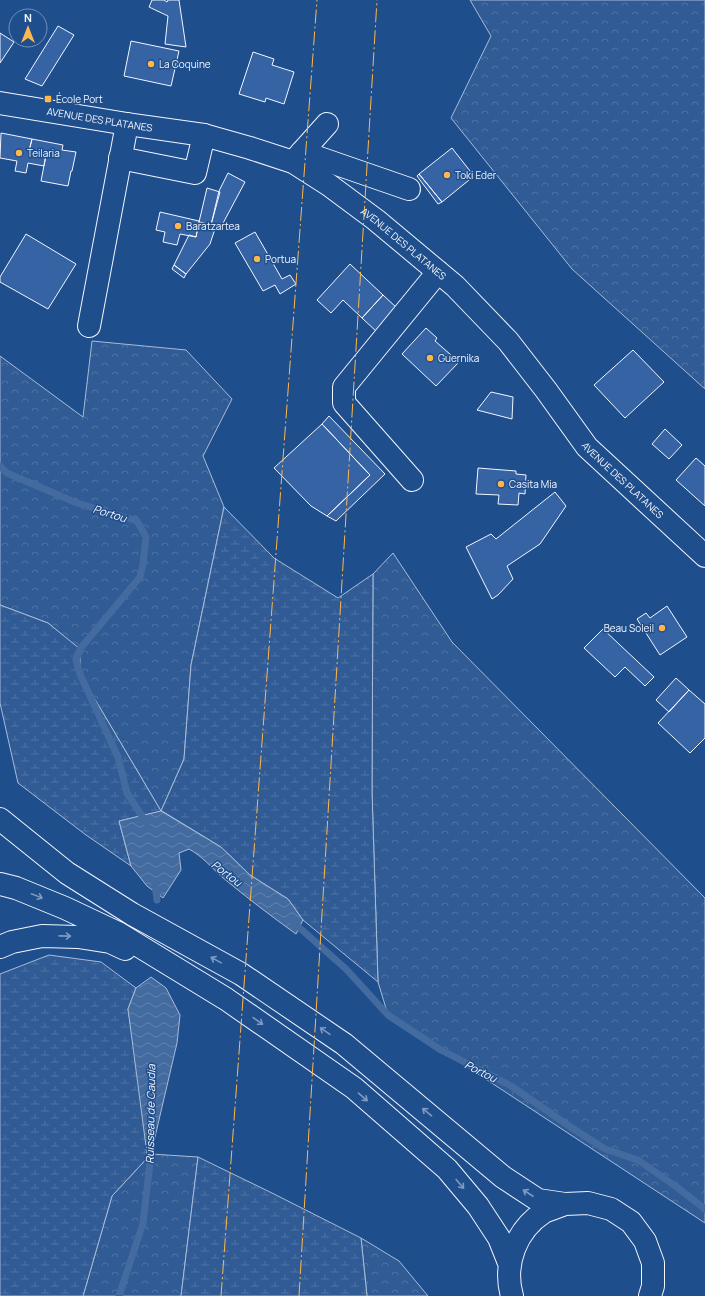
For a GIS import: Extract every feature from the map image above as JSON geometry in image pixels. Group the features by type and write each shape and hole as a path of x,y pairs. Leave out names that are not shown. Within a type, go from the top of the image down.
{"main road":[{"name":"AVENUE DES PLATANES","path":"0,103 204,135 250,148 297,157 329,185 376,220 455,286 508,341 588,448 705,556"},
{"path":"89,326 127,124"},
{"path":"327,124 297,157 409,189"},
{"path":"120,158 195,173 204,135"},
{"path":"412,480 344,403 344,387 438,272"},
{"path":"0,819 67,873 132,914 241,974 344,1044 503,1177 538,1200 565,1204 588,1203 611,1209 631,1222 645,1241 653,1263 653,1286 650,1296"},
{"path":"0,884 16,888 65,908 118,933 226,999 354,1088 447,1169 478,1206 499,1238 510,1263"},
{"path":"0,947 12,942 42,936 78,937 110,942 226,999"},
{"path":"511,1296 509,1279 510,1263 516,1243 528,1225 545,1212 565,1204"}],"green space":[{"path":"470,0 705,0 705,389 572,269 451,118 491,36"},
{"path":"92,341 186,350 232,399 203,456 224,507 191,665 184,759 161,811 80,674 79,649 48,623 0,605 0,356 83,417"},
{"path":"224,507 274,558 338,598 373,574 372,792 378,982 303,920 288,899 250,875 221,847 162,811 119,821 131,866 86,835 18,783 0,703 0,605 48,623 80,649 80,674 161,811 184,759 191,665"},
{"path":"393,553 452,642 705,898 705,1223 388,1015 378,982 372,792 373,574"},
{"path":"49,955 101,962 136,988 128,1009 151,1154 112,1196 83,1296 0,1296 0,974"},
{"path":"151,1154 198,1157 181,1296 83,1296 112,1196"},
{"path":"198,1157 361,1238 367,1296 181,1296"},
{"path":"361,1238 399,1261 428,1296 367,1296"}],"water":[{"path":"161,811 221,847 250,875 288,899 303,920 296,934 240,892 202,858 189,849 179,853 181,870 163,898 147,886 131,866 119,821"},
{"path":"151,977 166,988 180,1015 177,1043 151,1154 147,1154 128,1009 136,988"}],"building":[{"path":"152,0 164,0 167,2 168,0 179,0 186,47 165,44 168,16 149,7"},
{"path":"58,26 74,35 42,86 25,79 44,48 48,48 48,42"},
{"path":"0,33 8,38 8,48 10,48 0,63"},
{"name":"La Coquine","path":"131,41 179,51 171,86 124,76"},
{"path":"253,52 274,59 272,65 294,72 284,104 266,98 265,102 239,94"},
{"name":"Teilaria","path":"1,133 32,139 29,151 46,155 44,166 28,163 26,173 15,171 17,161 0,158"},
{"path":"32,139 63,145 62,150 76,152 68,186 41,181 46,155 29,151"},
{"name":"Toki Eder","path":"452,148 474,176 442,202 419,174"},
{"path":"228,173 245,182 221,227 211,225 219,191"},
{"path":"419,174 442,202 438,204 417,176"},
{"path":"207,188 220,192 211,225 199,222"},
{"name":"Baratzartea","path":"160,212 199,221 196,237 180,234 177,245 163,242 165,232 156,230"},
{"path":"199,222 216,226 210,244 186,274 174,265 189,235 196,237"},
{"name":"Portua","path":"255,232 282,279 290,275 296,284 280,294 275,285 263,291 235,243"},
{"path":"26,234 76,264 48,309 0,282 0,277"},
{"path":"350,264 383,295 362,318 343,300 331,313 317,300"},
{"path":"174,265 186,274 184,278 172,269"},
{"path":"383,295 398,309 377,332 362,318"},
{"name":"Guernika","path":"426,328 437,338 435,341 459,362 436,386 402,354"},
{"path":"633,350 664,382 625,418 594,385"},
{"path":"491,392 513,397 512,419 477,410"},
{"path":"329,416 385,474 336,521 327,516 370,475 322,424"},
{"path":"322,424 370,475 327,516 311,506 274,468"},
{"path":"665,429 682,445 669,459 652,444"},
{"path":"696,458 705,466 705,506 676,480"},
{"name":"Casita Mia","path":"478,468 516,471 516,474 526,475 525,494 519,493 518,505 498,504 499,495 476,494"},
{"path":"555,492 566,506 540,544 507,566 513,579 498,595 492,599 466,547 491,534 496,539"},
{"name":"Beau Soleil","path":"667,606 687,637 660,655 637,619 646,613 650,618"},
{"path":"603,629 654,677 645,686 625,667 615,677 584,648"},
{"path":"676,678 689,690 669,712 656,700"},
{"path":"689,690 705,704 705,738 690,753 658,723"}],"waterway":[{"name":"Portou","path":"0,466 7,473 77,503 137,521 146,537 140,577 80,649 76,660 80,674 118,757 127,793 147,824"},
{"path":"155,884 157,900"},
{"name":"Portou","path":"293,922 346,969 388,1015 441,1050 511,1086 605,1149 638,1160 705,1209"},
{"name":"Ruisseau de Caudia","path":"119,1296 143,1223 151,1144"}],"power":[{"path":"221,1296 317,0"},
{"path":"299,1296 377,0"}],"place":[{"name":"La Coquine","path":"151,64"},
{"name":"École Port","path":"48,99"},
{"name":"Teilaria","path":"19,153"},
{"name":"Toki Eder","path":"447,175"},
{"name":"Baratzartea","path":"178,226"},
{"name":"Portua","path":"257,259"},
{"name":"Guernika","path":"430,358"},
{"name":"Casita Mia","path":"501,484"},
{"name":"Beau Soleil","path":"662,628"}]}
